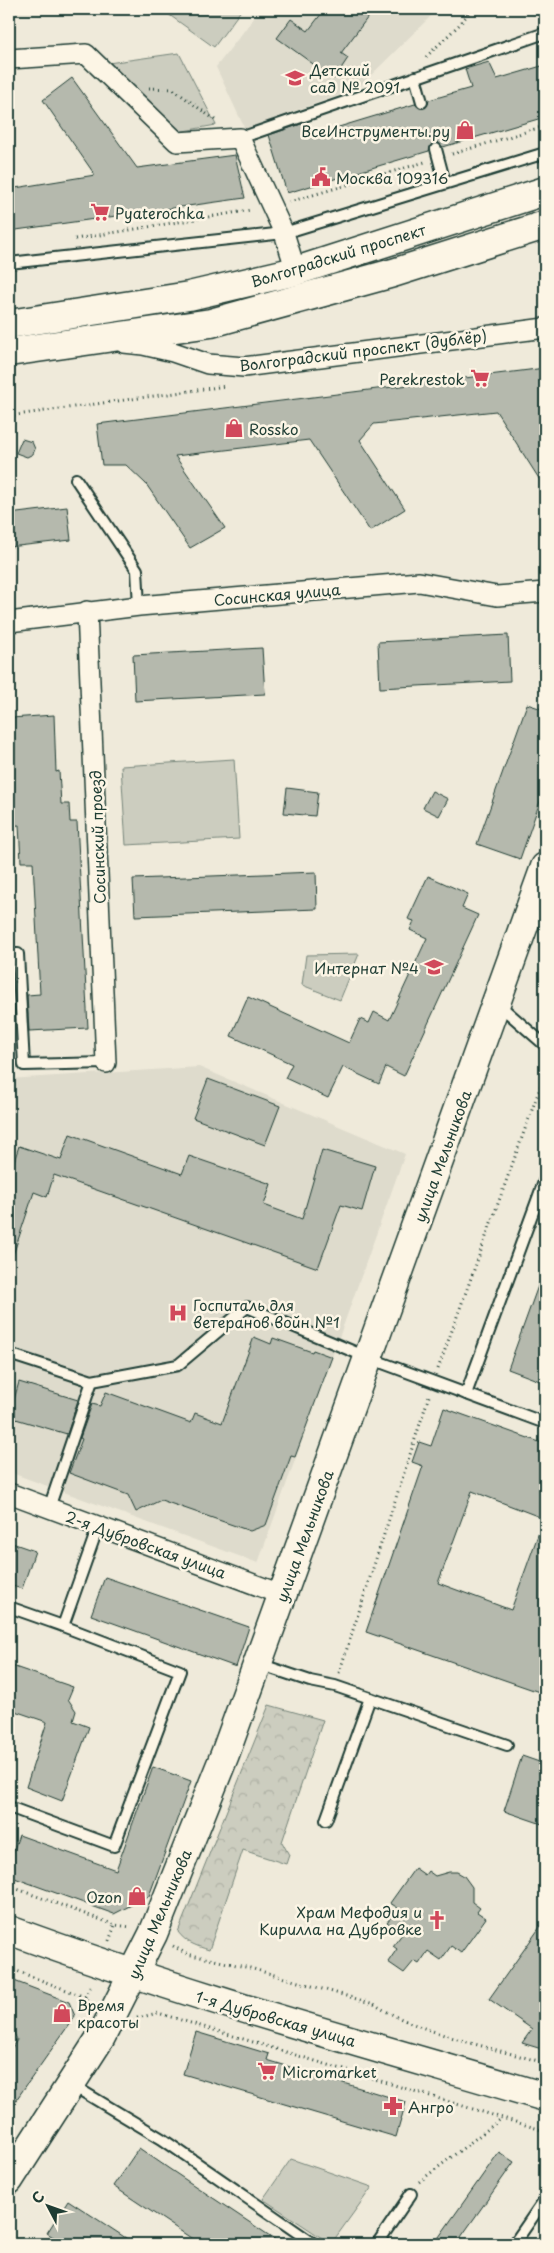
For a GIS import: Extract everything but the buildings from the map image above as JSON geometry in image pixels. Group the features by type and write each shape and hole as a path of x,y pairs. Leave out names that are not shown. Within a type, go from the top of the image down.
{"main road":[{"name":"Волгоградский проспект","path":"9,324 190,296 296,271 545,191"},
{"name":"Волгоградский проспект","path":"9,352 211,323 360,282 545,225"},
{"name":"улица Мельникова","path":"9,2180 101,2037 134,1975 153,1934 225,1754 545,867"},
{"name":"1-я Дубровская улица","path":"9,1930 134,1975 538,2095"}],"street":[{"path":"9,59 86,54 177,142 240,138 284,234 296,271"},
{"name":"Волгоградский проспект (дублёр)","path":"93,340 143,345 173,352 208,364 244,367 545,328"},
{"name":"Сосинская улица","path":"9,622 87,611 419,582 497,596 545,592"},
{"name":"Сосинский проезд","path":"87,611 106,1063"},
{"name":"2-я Дубровская улица","path":"9,1493 283,1595"}],"lane":[{"path":"240,138 545,33"},
{"path":"415,78 422,102"},
{"path":"436,149 445,183"},
{"path":"9,263 284,234 545,153"},
{"path":"76,479 137,570 139,606"},
{"path":"9,954 18,954 24,1065 106,1063"},
{"path":"496,1003 545,1045"},
{"path":"466,1394 545,1179"},
{"path":"9,1354 92,1381 178,1365 248,1307 369,1358 545,1423"},
{"path":"49,1508 92,1381"},
{"path":"63,1626 98,1527"},
{"path":"9,1607 180,1671 114,1846 9,1807"},
{"path":"258,1664 370,1698 507,1745"},
{"path":"326,1820 370,1698"},
{"path":"70,2084 162,2138 314,2244"},
{"path":"377,2244 412,2190"},
{"path":"514,2244 545,2199"}],"path":[{"path":"415,78 420,64 433,48 460,24 472,9"},
{"path":"121,87 173,89 240,138"},
{"path":"9,1886 115,1925 139,1928 187,1954 250,1968 374,2004 391,2015 462,2039 545,2063"},
{"path":"9,1968 85,1997 91,2007 127,2021 158,2012 545,2132"},
{"path":"412,2190 502,2119"}],"shaded area":[{"name":"Детский сад № 2091","path":"261,9 438,9 358,88 245,129 216,67"},
{"name":"Госпиталь для ветеранов войн №1","path":"199,1067 405,1154 258,1563 9,1472 9,1079"}],"green space":[{"path":"171,9 242,9 214,47 168,14"},
{"path":"179,53 216,125 178,132 108,63"},
{"path":"234,759 239,839 126,845 121,766"},
{"path":"359,954 340,1000 302,985 306,955"},
{"path":"269,1705 323,1720 282,1842 289,1855 286,1864 243,1850 209,1950 188,1941 178,1932"},
{"path":"291,2159 372,2187 331,2244 263,2199"}],"place":[{"name":"Детский сад № 2091","path":"295,78"},
{"name":"ВсеИнструменты.ру","path":"465,130"},
{"name":"Москва 109316","path":"321,177"},
{"name":"Pyaterochka","path":"100,212"},
{"name":"Perekrestok","path":"480,378"},
{"name":"Rossko","path":"234,428"},
{"name":"Интернат №4","path":"434,967"},
{"name":"Госпиталь для ветеранов войн №1","path":"178,1313"},
{"name":"Ozon","path":"137,1896"},
{"name":"Храм Мефодия и Кирилла на Дубровке","path":"437,1920"},
{"name":"Время красоты","path":"62,2013"},
{"name":"Micromarket","path":"267,2071"},
{"name":"Ангро","path":"393,2106"}]}
